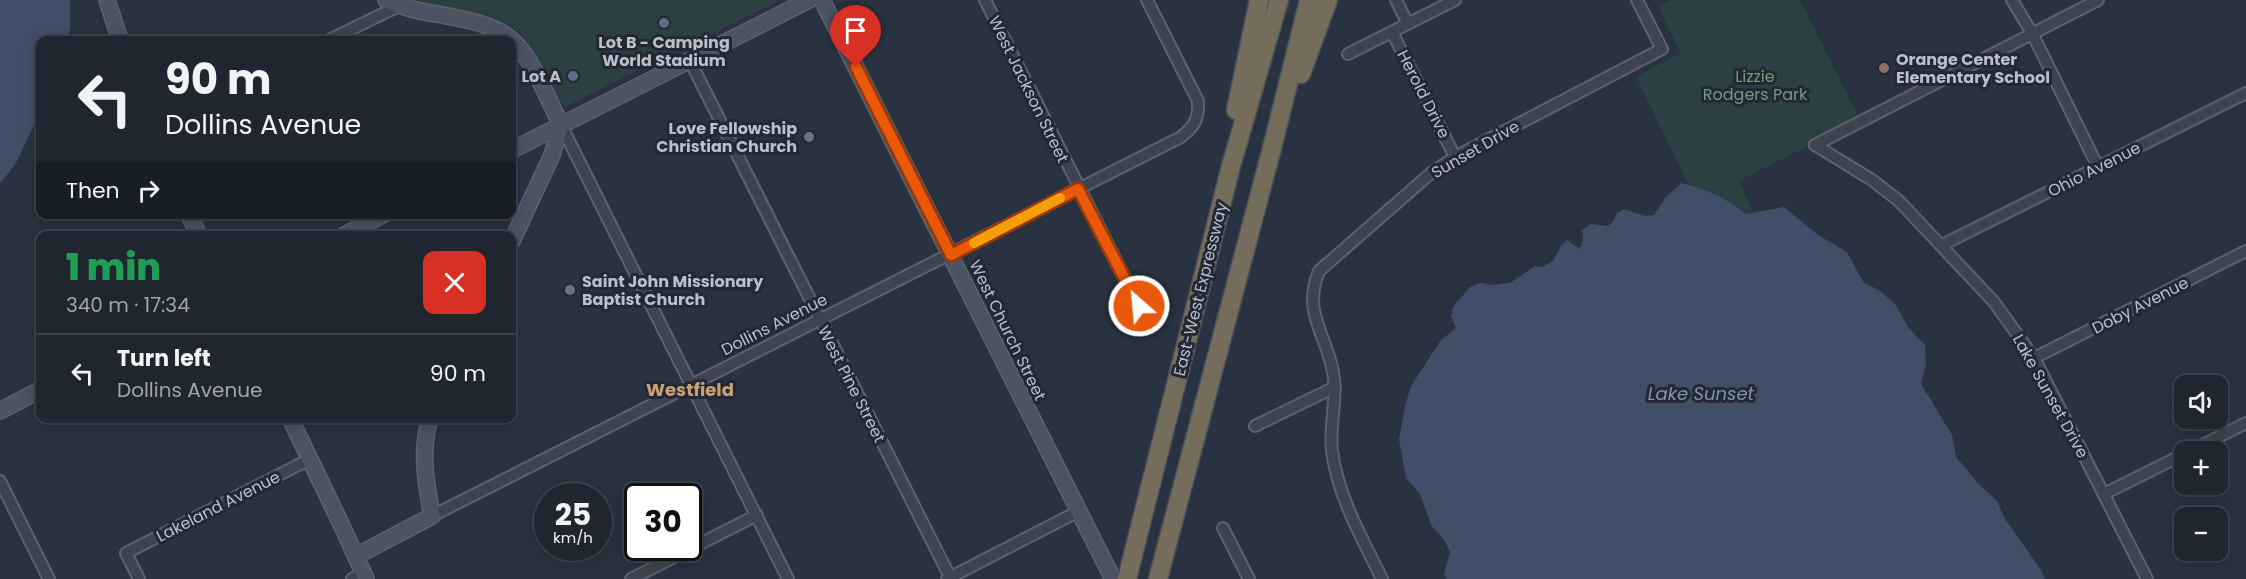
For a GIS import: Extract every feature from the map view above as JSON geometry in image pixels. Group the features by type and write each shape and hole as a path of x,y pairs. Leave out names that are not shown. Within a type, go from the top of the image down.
{"highway":[{"path":"1231,166 1231,135 1259,0"},
{"name":"East-West Expressway","path":"1126,579 1231,166 1279,0"},
{"name":"East-West Expressway","path":"1158,579 1309,0"},
{"path":"1272,148 1328,0"}],"street":[{"path":"107,0 119,36"},
{"path":"516,148 808,0"},
{"name":"West Church Street","path":"822,0 1113,579"},
{"name":"West Jackson Street","path":"985,0 1078,189 1139,306"},
{"name":"Dollins Avenue","path":"356,556 1181,137 1191,129 1199,113 1198,102 1147,0"},
{"name":"Herold Drive","path":"1396,0 1408,24"},
{"path":"1348,54 1455,0"},
{"name":"Sunset Drive","path":"1335,387 1333,371 1313,311 1314,282 1319,271 1431,172 1455,157 1662,49 1637,0"},
{"path":"2012,0 2032,33 2098,166"},
{"path":"2032,33 2098,0"},
{"path":"336,36 392,3 428,14 462,19 491,27 507,36"},
{"name":"Herold Drive","path":"1392,32 1455,157"},
{"name":"Lake Sunset Drive","path":"2032,33 1815,145 1872,180 1899,201 1994,302 2034,358 2147,579"},
{"path":"516,44 526,58 561,125 788,579"},
{"name":"West Pine Street","path":"689,59 949,578"},
{"name":"Ohio Avenue","path":"1942,245 2246,93"},
{"path":"516,232 552,155 561,125"},
{"path":"352,231 375,219"},
{"name":"Doby Avenue","path":"2034,358 2246,251"},
{"path":"1256,426 1335,387 1332,448 1337,476 1345,503 1382,579"},
{"path":"0,411 36,392"},
{"path":"292,423 356,556 360,577"},
{"path":"428,423 424,456 432,516"},
{"path":"2211,441 2246,423"},
{"name":"Lakeland Avenue","path":"139,579 126,553 310,459"},
{"path":"2104,494 2174,459"},
{"path":"0,481 50,579"},
{"path":"949,578 1079,511"},
{"path":"631,579 757,515"},
{"path":"1223,528 1249,579"}],"green space":[{"path":"401,0 780,0 564,107 555,95 532,49 519,32 506,23 492,17"},
{"name":"Lizzie Rodgers Park","path":"1671,0 1800,0 1860,120 1739,181 1769,246 1710,229 1636,77 1681,53 1658,6"}],"water":[{"path":"0,0 70,0 68,36 36,36 36,120 16,163 0,184"},
{"name":"Lake Sunset","path":"1681,183 1715,195 1746,214 1784,207 1818,235 1847,252 1864,283 1879,290 1895,304 1909,328 1925,345 1926,364 1921,384 1952,435 1956,457 1997,501 2005,519 2045,579 1447,579 1444,574 1450,552 1444,540 1431,525 1420,494 1406,478 1399,439 1411,386 1441,340 1456,328 1451,317 1453,307 1470,287 1481,283 1493,285 1510,283 1535,266 1542,267 1553,261 1567,240 1580,249 1583,240 1582,230 1591,224 1608,226 1617,213 1624,209 1645,216 1654,215 1665,198"}],"slow traffic":[{"path":"974,243 1060,198"}],"place":[{"name":"Lot B - Camping World Stadium","path":"664,23"},
{"name":"Orange Center Elementary School","path":"1884,68"},
{"name":"Lot A","path":"573,76"},
{"name":"Love Fellowship Christian Church","path":"809,137"},
{"name":"Saint John Missionary Baptist Church","path":"570,290"}],"district":[{"name":"Westfield","path":"690,390"}],"route":[{"path":"856,67 951,255 1078,189 1139,306"}]}
